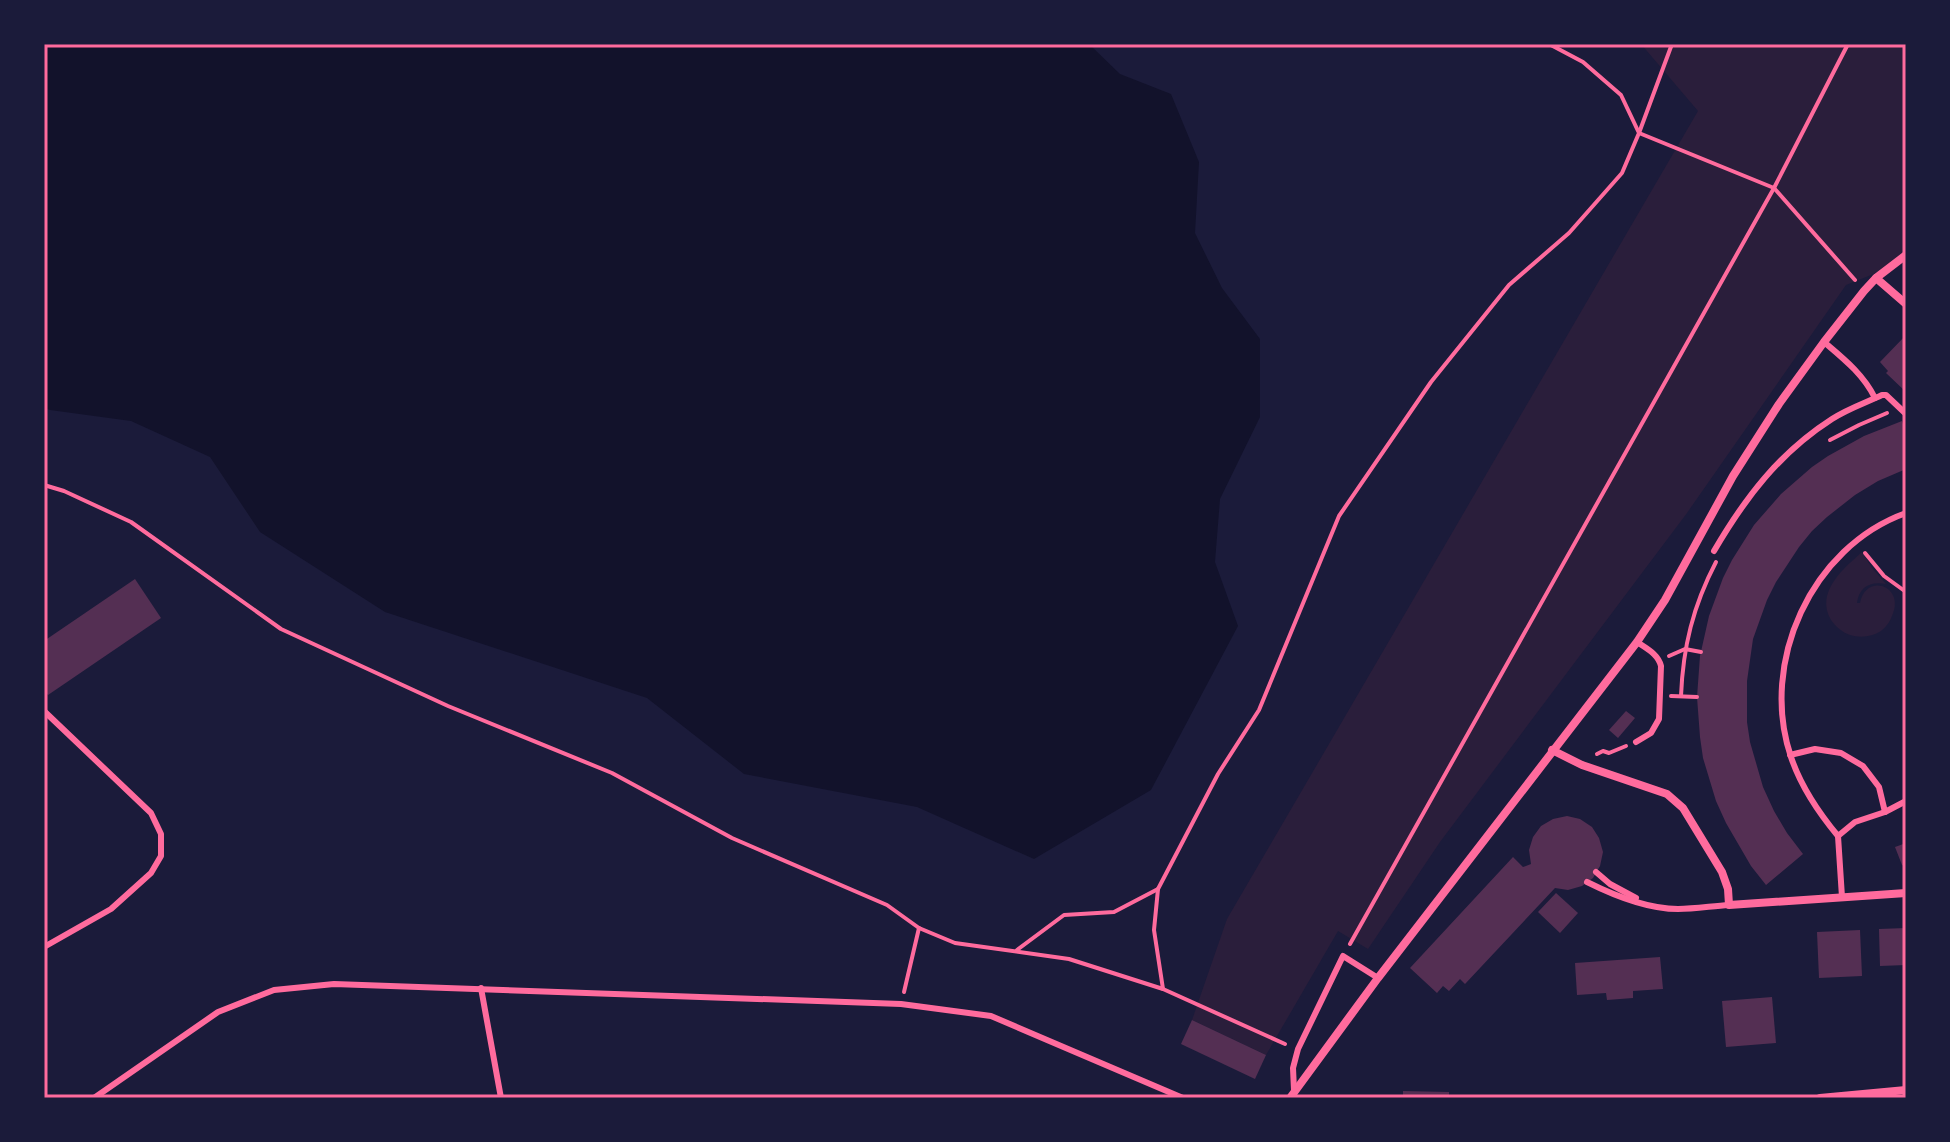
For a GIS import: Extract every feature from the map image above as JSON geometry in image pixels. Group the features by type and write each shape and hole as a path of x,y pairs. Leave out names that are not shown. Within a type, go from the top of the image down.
{"street":[{"path":"1292,1094 1637,642 1665,600 1733,476 1824,342 1876,278 1906,255"},
{"path":"1876,278 1906,304"},
{"path":"1552,750 1582,765 1667,794 1683,808 1722,872 1729,905 1906,893"},
{"path":"1820,1098 1906,1090"}],"lane":[{"path":"1824,342 1857,370 1875,398"},
{"path":"1717,553 1733,519 1759,483 1796,445 1834,417 1882,395 1886,395 1905,413"},
{"path":"1842,897 1838,836 1817,811 1801,784 1790,755 1783,724 1781,692 1785,660 1793,629 1806,600 1824,574 1845,551 1871,531 1904,515"},
{"path":"1636,742 1651,733 1659,719 1660,695 1659,660 1637,642"},
{"path":"44,711 151,813 161,834 161,856 151,873 111,909 44,947"},
{"path":"1790,755 1815,749 1841,753 1863,766 1879,787 1885,812"},
{"path":"1838,836 1855,822 1906,801"},
{"path":"1596,872 1610,884 1650,904"},
{"path":"1587,882 1629,899 1676,909 1729,905"},
{"path":"1292,1094 1293,1068 1298,1049 1343,956 1378,978"},
{"path":"94,1098 218,1012 274,990 334,984 901,1004 991,1016 1183,1098"},
{"path":"481,988 501,1098"}],"path":[{"path":"1549,44 1583,62 1621,95 1639,133 1774,188 1864,291"},
{"path":"1163,989 1154,930 1158,889 1218,774 1259,710 1339,516 1431,382 1509,285 1569,233 1622,173 1672,44"},
{"path":"1343,956 1774,188 1848,44"},
{"path":"1822,445 1892,412"},
{"path":"44,485 131,522 281,629 448,706 612,773 732,838 887,905 919,928 955,943 1069,959 1163,989 1298,1049"},
{"path":"1858,541 1884,576 1906,592"},
{"path":"1681,696 1685,649 1694,612 1717,553"},
{"path":"1685,649 1701,652"},
{"path":"1660,695 1697,697"},
{"path":"1015,951 1064,915 1114,912 1158,889"},
{"path":"901,1004 919,928"}],"shaded area":[{"path":"44,44 1089,44 1120,74 1171,94 1199,162 1195,233 1222,288 1260,339 1260,417 1220,499 1215,562 1238,626 1151,790 1034,859 917,807 744,774 647,698 385,612 260,532 210,457 131,421 44,408"},
{"path":"1641,44 1906,44 1906,261 1846,285 1687,513 1440,842 1368,949 1338,931 1266,1055 1192,1020 1227,919 1698,111"},
{"path":"1862,552 1886,584 1866,586 1857,603 1860,603 1864,593 1876,586 1890,591 1895,606 1883,629 1874,635 1862,637 1847,634 1835,625 1827,610 1826,600 1833,582"}],"building":[{"path":"1906,335 1906,392 1886,373 1888,371 1880,362"},
{"path":"1902,421 1906,433 1906,469 1855,495 1812,531 1776,582 1753,639 1747,681 1750,742 1763,787 1774,811 1803,854 1766,885 1726,823 1703,758 1697,697 1700,656 1709,616 1732,560 1754,525 1781,494 1828,456 1864,436"},
{"path":"135,579 161,618 48,695 44,690 44,641"},
{"path":"1626,711 1635,718 1618,738 1609,730"},
{"path":"1567,816 1580,819 1592,827 1599,838 1603,852 1593,878 1582,886 1568,890 1555,888 1465,984 1460,979 1449,991 1443,986 1437,993 1410,968 1513,857 1523,867 1531,864 1529,850 1541,826"},
{"path":"1906,843 1906,867 1902,865 1895,847"},
{"path":"1556,893 1578,913 1560,933 1538,912"},
{"path":"1906,928 1906,965 1880,966 1879,929"},
{"path":"1860,930 1862,976 1819,978 1817,932"},
{"path":"1660,957 1663,989 1633,991 1633,998 1607,1000 1606,993 1577,995 1575,963"},
{"path":"1772,997 1776,1043 1726,1047 1722,1001"},
{"path":"1192,1020 1266,1055 1255,1079 1181,1044"},
{"path":"1403,1091 1449,1092 1449,1098 1403,1098"}]}
